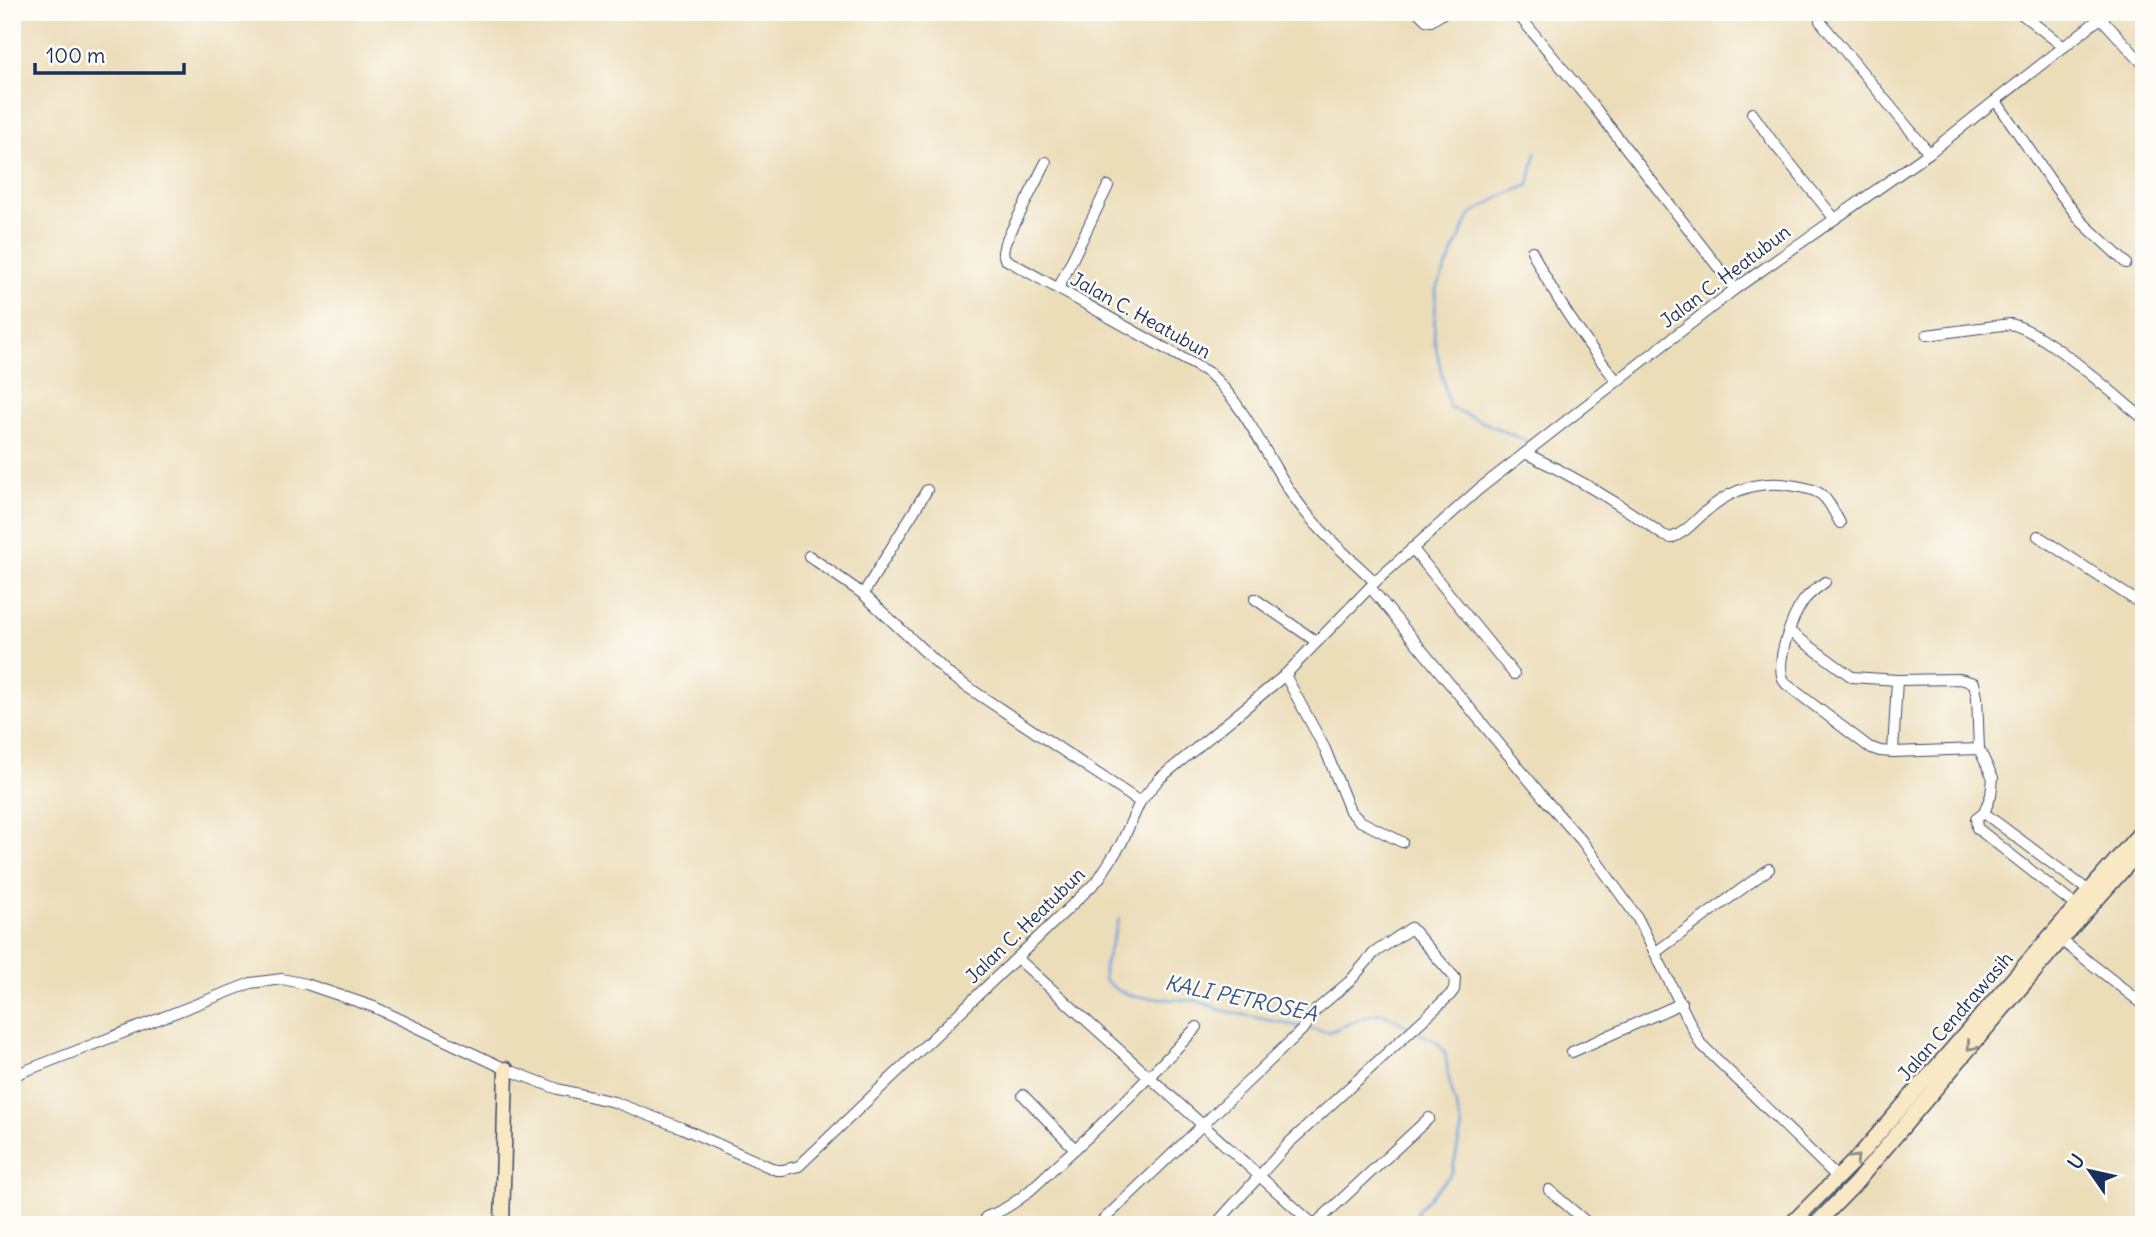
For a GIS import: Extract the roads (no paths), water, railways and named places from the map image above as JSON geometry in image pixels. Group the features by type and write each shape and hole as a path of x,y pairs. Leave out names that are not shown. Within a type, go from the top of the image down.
{"main road":[{"name":"Jalan Cendrawasih","path":"1790,1225 1859,1156 2144,828"},
{"name":"Jalan Cendrawasih","path":"1815,1225 1854,1185 2144,846"},
{"path":"502,1225 506,1069"}],"street":[{"path":"1418,12 1431,21 1445,12"},
{"path":"1516,12 1595,108 1735,289"},
{"path":"2019,12 2064,47"},
{"path":"2105,15 2144,65"},
{"name":"Jalan C. Heatubun","path":"12,1076 251,983 282,979 306,984 374,1007 506,1069 558,1089 614,1102 682,1128 776,1170 799,1166 1098,880 1116,852 1140,802 1159,779 1285,675 1372,585 1412,548 1479,489 1616,380 1735,289 1929,153 2105,15"},
{"path":"1820,22 1929,153"},
{"path":"1996,101 2082,222 2126,263"},
{"path":"1752,113 1834,218"},
{"name":"Jalan C. Heatubun","path":"1046,162 1005,243 1005,259 1202,368 1215,379 1244,416 1294,498 1372,585"},
{"path":"1058,289 1108,186"},
{"path":"1532,251 1557,299 1590,348 1616,380"},
{"path":"1927,335 2010,324 2020,326 2041,338 2144,419"},
{"path":"1525,453 1571,475 1624,507 1663,536 1671,538 1684,532 1708,510 1745,487 1762,483 1814,488 1829,502 1840,523"},
{"path":"863,594 927,490"},
{"path":"2038,536 2144,606"},
{"path":"1412,548 1514,674"},
{"path":"809,556 863,594 951,676 1140,802"},
{"path":"1825,582 1804,601 1789,631 1781,671 1783,680 1869,747 1880,751 1979,749"},
{"path":"1372,585 1582,841 1637,917 1700,1043 1837,1177"},
{"path":"1255,600 1317,642"},
{"path":"1789,631 1852,677 1972,681 1977,697 1979,749 1993,778 1991,795 1984,813 1976,819 1978,828 2076,906"},
{"path":"1285,675 1325,748 1350,811 1360,821 1402,842"},
{"path":"1893,752 1897,680"},
{"path":"1984,813 2089,891"},
{"path":"1656,952 1769,869"},
{"path":"1098,1225 1302,1030 1316,1010 1350,981 1379,949 1411,928 1455,978 1454,990 1258,1175 1215,1225"},
{"path":"2061,940 2144,1005"},
{"path":"1017,958 1258,1175 1300,1221 1314,1225 1429,1118"},
{"path":"1573,1052 1682,1003"},
{"path":"986,1217 1012,1206 1075,1149 1197,1027"},
{"path":"1023,1095 1075,1149"},
{"path":"1549,1190 1590,1225"}],"waterway":[{"path":"1526,441 1449,407 1434,339 1436,290 1470,215 1502,196 1529,185 1536,152"},
{"name":"KALI PETROSEA","path":"1119,919 1104,967 1104,980 1119,991 1136,997 1199,1001 1221,1010 1301,1027"},
{"name":"KALI PETROSEA","path":"1308,1028 1329,1032 1370,1015 1383,1013 1409,1027"},
{"name":"KALI PETROSEA","path":"1415,1031 1437,1042 1445,1053 1462,1127 1452,1173 1417,1211 1421,1225"}]}
